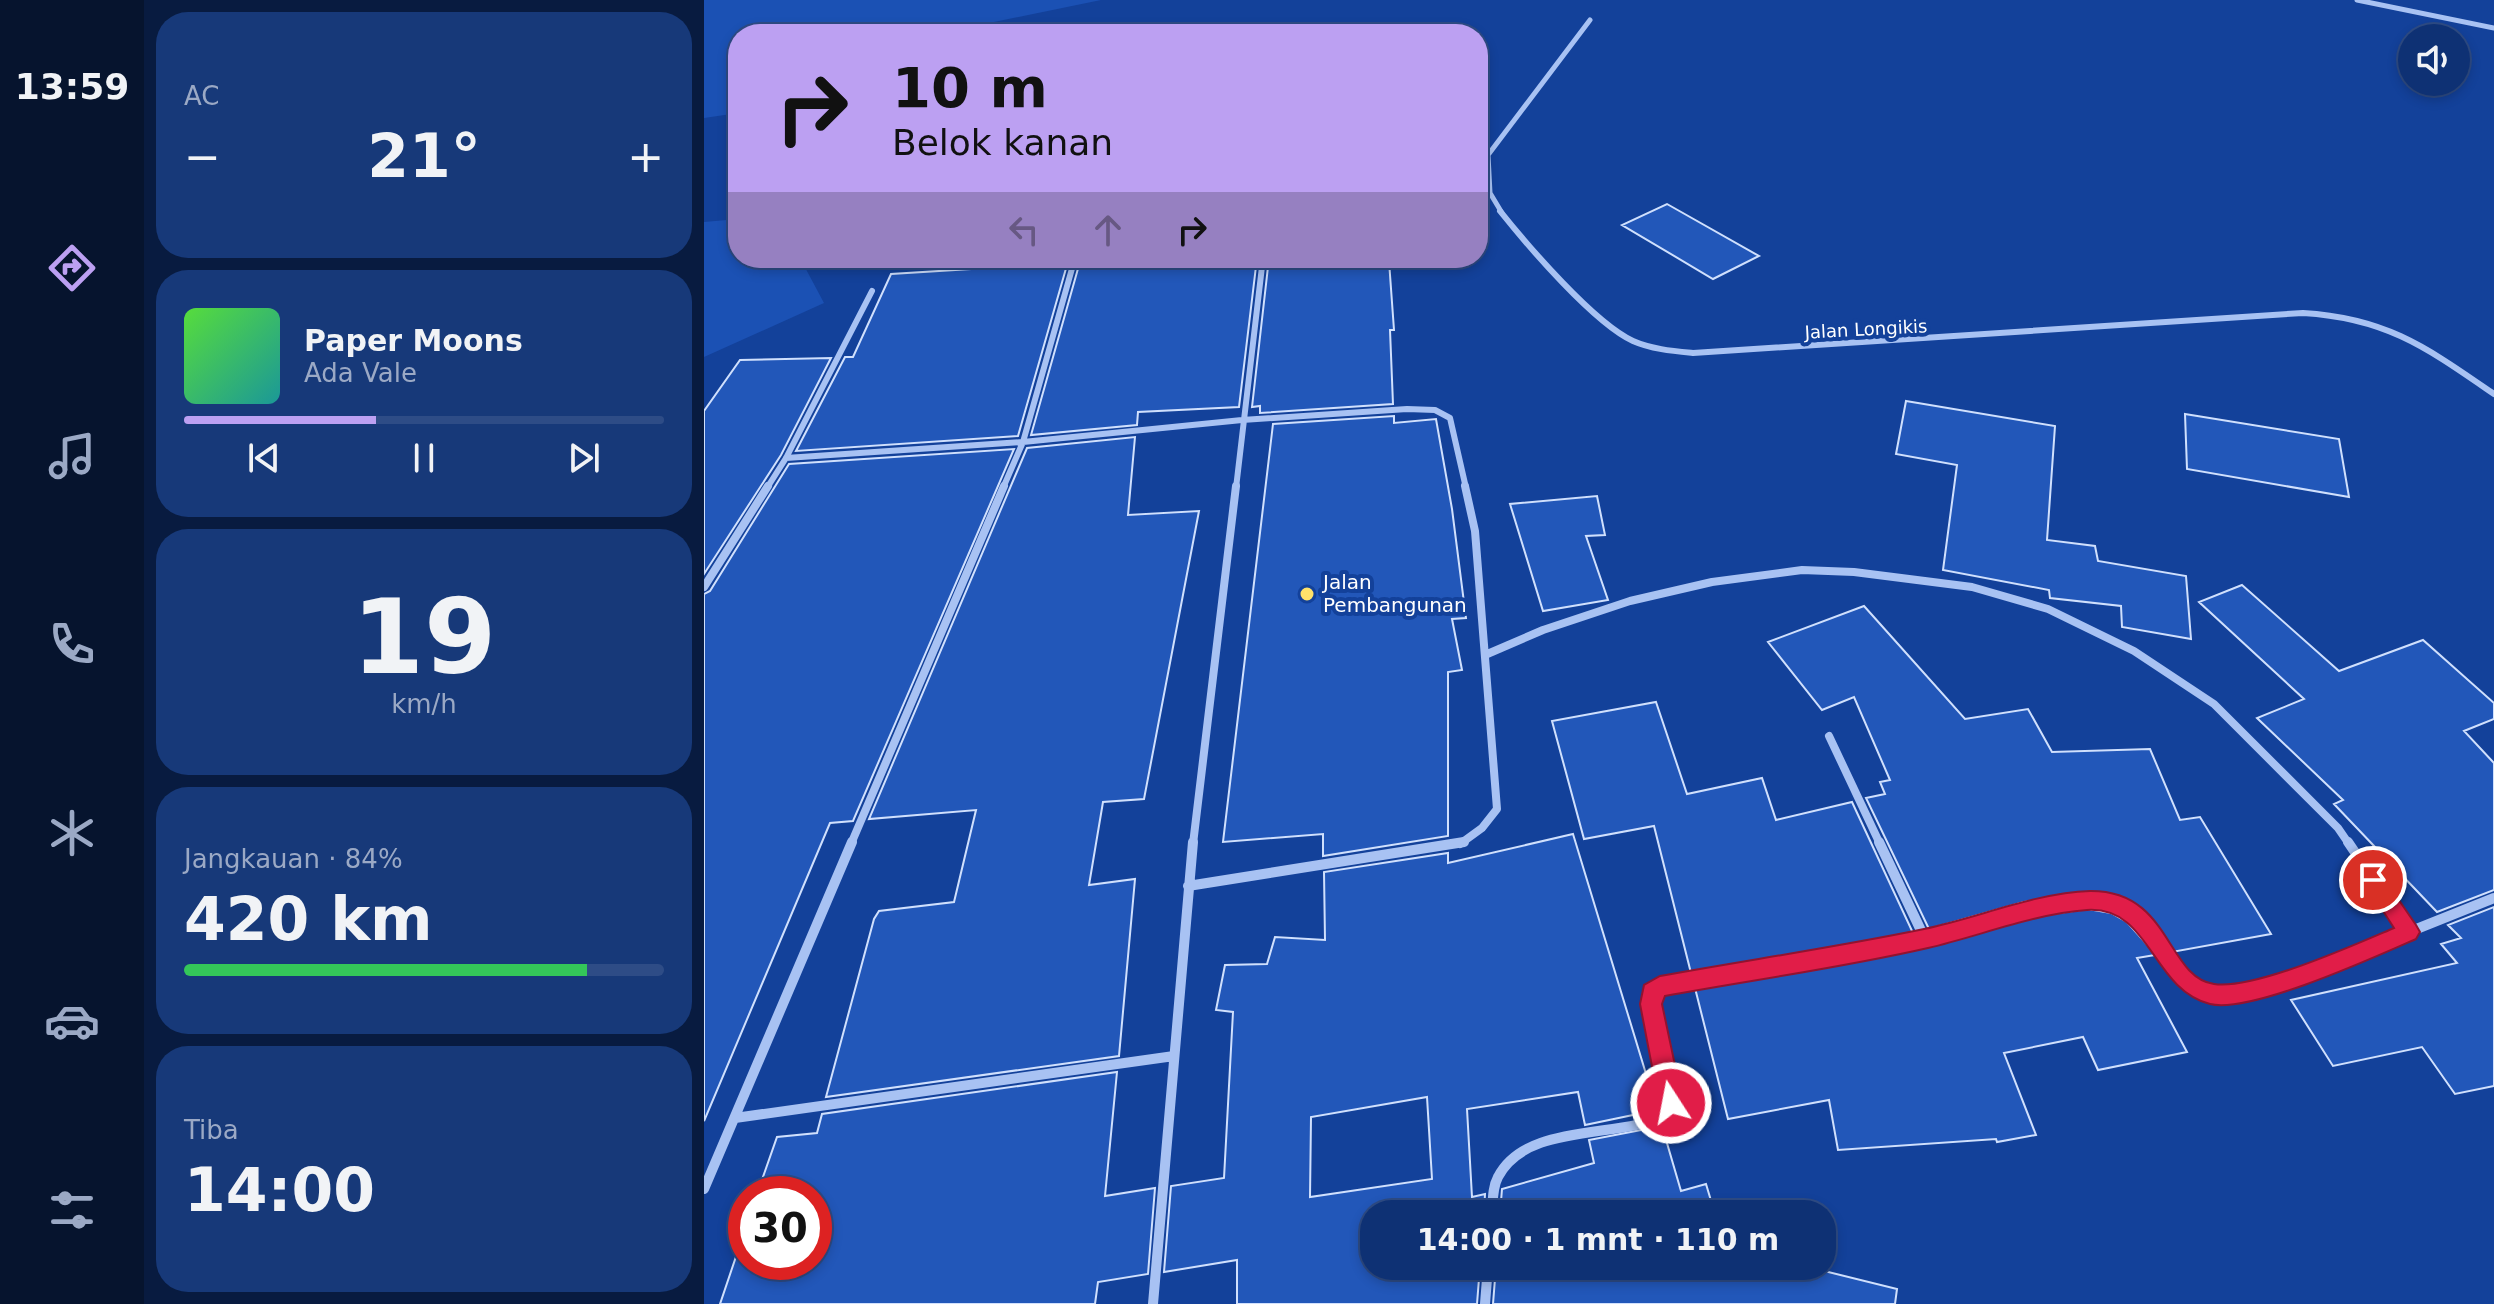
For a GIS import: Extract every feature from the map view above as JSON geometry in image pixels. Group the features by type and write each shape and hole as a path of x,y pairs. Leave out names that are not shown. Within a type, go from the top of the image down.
{"street":[{"path":"2357,0 2494,28"},
{"name":"Jalan Longikis","path":"1590,20 1488,155 1488,177 1493,199 1503,214 1552,268 1622,335 1661,350 1693,353 2339,313 2365,319 2405,335 2494,394"},
{"path":"704,1189 1023,442 1072,268"},
{"path":"1153,1304 1188,886 1262,268"},
{"path":"704,587 786,458 872,291"},
{"path":"786,458 1023,442 1242,420 1407,409 1435,410 1450,418 1475,531 1497,809 1482,828 1461,844 1188,886"},
{"path":"1485,655 1543,630 1630,601 1712,582 1802,570 1854,572 1972,587 2048,609 2134,651 2214,704 2338,828 2409,932"},
{"path":"1829,736 1925,939"},
{"path":"1494,1200 1498,1176 1515,1156 1544,1142 1653,1122 1667,1115 1671,1103 1651,998 1652,992 1660,987 1925,939 2052,906 2087,901 2117,902 2135,914 2186,982 2212,995 2249,991 2316,971 2494,898"},
{"path":"735,1118 1174,1056"},
{"path":"1485,1304 1487,1280"}],"shaded area":[{"path":"704,0 1101,0 984,24 728,24 728,114 704,118"},
{"path":"728,220 728,268 805,268 824,303 704,357 704,222"}],"building":[{"path":"1667,204 1759,256 1713,279 1622,225"},
{"path":"987,268 1066,268 1018,436 796,451 845,357 853,357 891,274"},
{"path":"1078,268 1256,268 1239,407 1138,412 1137,425 1031,435"},
{"path":"1268,268 1390,268 1394,330 1390,330 1393,404 1260,413 1260,406 1252,407"},
{"path":"831,358 781,455 704,574 704,411 740,360"},
{"path":"1906,401 2055,426 2047,540 2095,546 2098,561 2186,576 2191,639 2122,627 2121,606 2050,598 2049,590 1943,570 1957,465 1896,454"},
{"path":"2185,414 2339,439 2349,497 2187,469"},
{"path":"1394,416 1394,423 1436,419 1452,509 1466,618 1452,619 1462,670 1448,672 1448,836 1323,856 1323,834 1223,842 1273,424"},
{"path":"1135,437 1128,515 1199,511 1144,799 1103,802 1089,885 1135,879 1119,1056 826,1097 874,919 879,911 954,902 976,810 869,819 1027,448"},
{"path":"1014,449 853,821 830,823 704,1121 704,594 710,591 789,464"},
{"path":"1597,496 1605,535 1586,536 1608,600 1543,611 1510,504"},
{"path":"2242,585 2339,671 2423,640 2494,703 2494,719 2464,731 2494,763 2494,890 2437,912 2334,804 2343,800 2257,718 2304,699 2199,602"},
{"path":"1864,606 1965,719 2028,709 2052,752 2150,749 2180,820 2200,817 2271,934 2172,952 2153,924 2136,908 2115,897 2089,893 2024,902 1929,929 1866,798 1885,794 1880,782 1890,780 1854,697 1822,710 1768,642"},
{"path":"1656,702 1687,794 1762,778 1776,820 1852,802 1913,933 1691,973 1654,826 1584,839 1552,721"},
{"path":"1573,834 1657,1110 1585,1125 1578,1092 1467,1109 1472,1197 1485,1194 1485,1200 1360,1200 1360,1280 1479,1280 1477,1304 1237,1304 1237,1260 1164,1272 1171,1186 1224,1178 1233,1012 1216,1010 1225,965 1267,964 1275,937 1325,940 1324,872 1448,853 1448,863","holes":["1427,1097 1432,1179 1310,1197 1311,1117"]},
{"path":"2494,907 2494,1086 2455,1094 2422,1047 2333,1066 2291,1000 2457,963 2441,944 2461,938 2448,925"},
{"path":"2088,909 2111,913 2127,922 2152,950 2155,955 2137,958 2187,1052 2098,1070 2083,1037 2004,1053 2036,1135 1997,1142 1996,1139 1838,1150 1829,1100 1728,1119 1695,988 1928,946 2028,917"},
{"path":"1117,1072 1105,1196 1155,1188 1148,1274 1098,1282 1095,1304 720,1304 728,1280 832,1280 832,1176 763,1176 777,1137 817,1133 822,1114"},
{"path":"1662,1126 1681,1191 1706,1184 1711,1200 1501,1200 1502,1189 1594,1163 1589,1140"},
{"path":"1836,1274 1897,1289 1895,1304 1493,1304 1495,1280 1836,1280"}],"place":[{"name":"Jalan Pembangunan","path":"1307,594"}],"route":[{"path":"1671,1103 1651,1004 1652,992 1660,987 1778,963 1925,939 2052,906 2087,901 2117,902 2135,914 2186,982 2212,995 2249,991 2316,971 2409,932 2373,880"}]}
